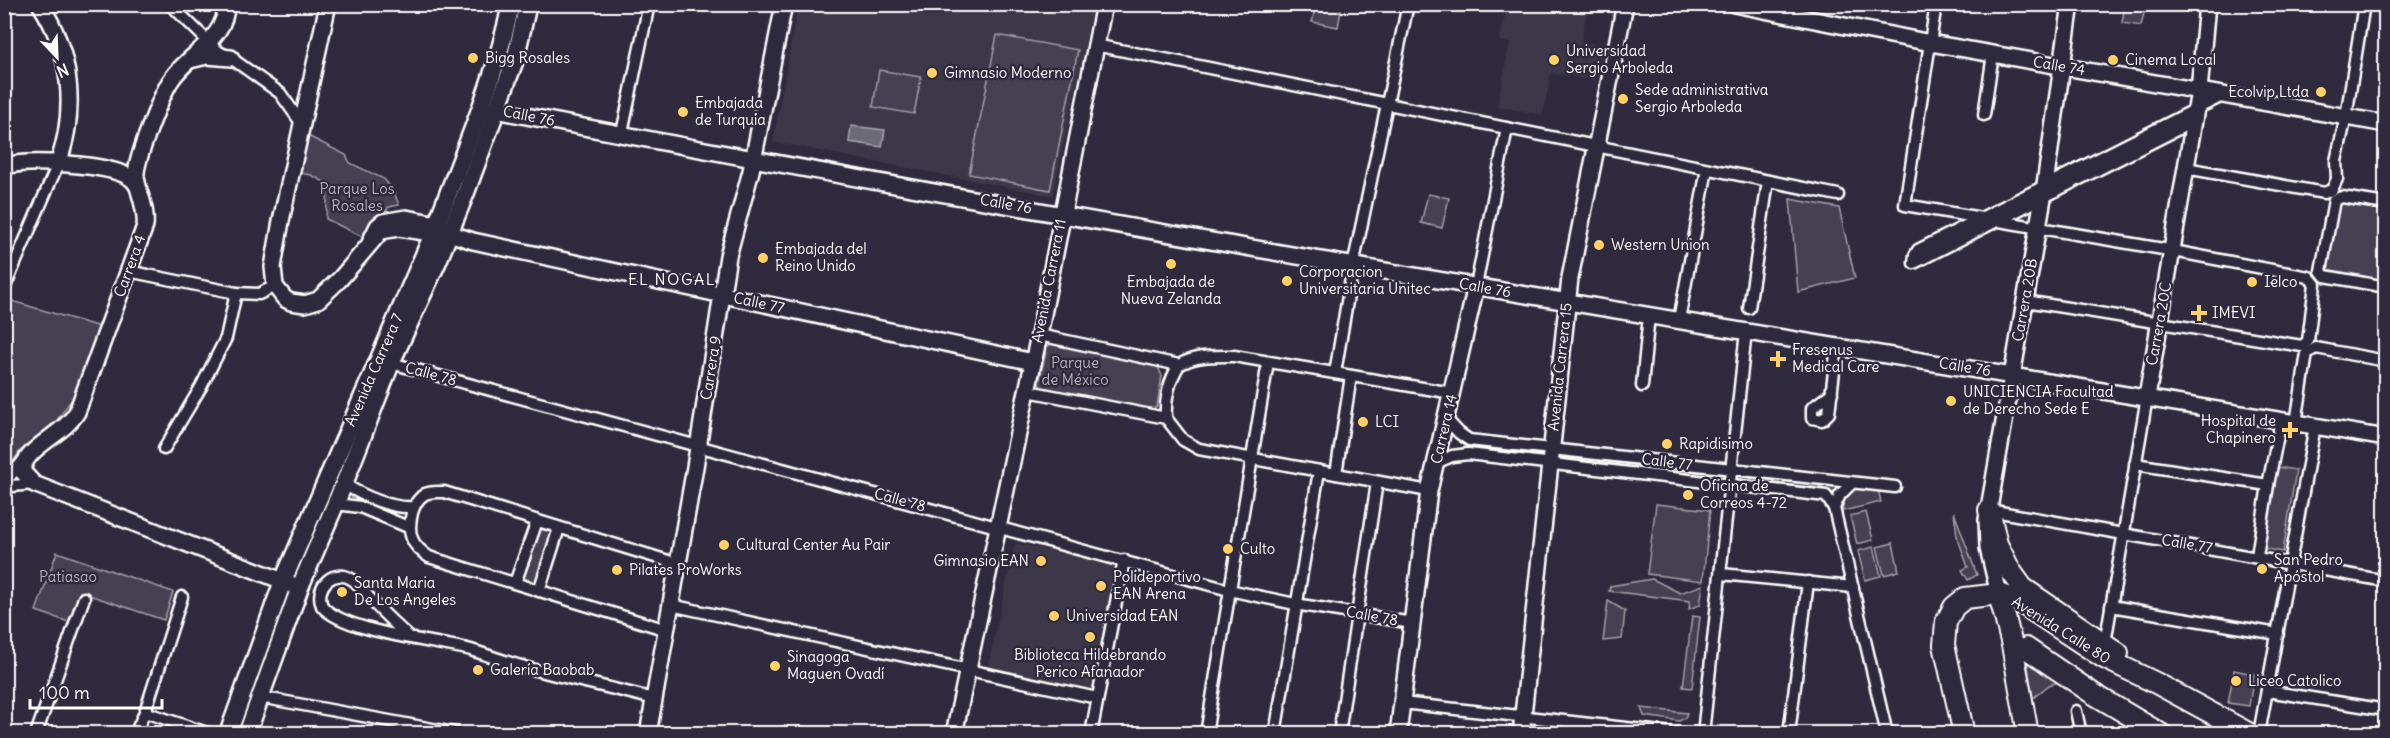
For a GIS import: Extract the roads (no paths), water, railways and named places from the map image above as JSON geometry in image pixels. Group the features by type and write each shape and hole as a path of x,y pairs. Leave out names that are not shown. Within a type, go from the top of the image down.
{"highway":[{"path":"1989,510 1997,544 2010,570 2023,588 2105,643 2156,683"},
{"path":"1999,594 2012,645 2028,734"},
{"name":"Avenida Calle 80","path":"1964,734 1945,652 1946,622 1954,607 1965,597 1999,594 2025,605 2103,658 2156,683 2250,734"},
{"path":"2026,648 2132,718 2161,734"}],"main road":[{"name":"Avenida Carrera 7","path":"488,108 496,62 511,4"},
{"name":"Avenida Carrera 7","path":"248,734 300,587 344,484 488,108 514,60 528,4"},
{"name":"Avenida Carrera 7","path":"228,734 283,581 440,230"}],"street":[{"path":"4,289 58,164 68,129 69,83 58,39 40,4"},
{"path":"170,4 207,43 280,93 302,124"},
{"name":"Carrera 4","path":"4,483 28,455 70,423 77,412 145,226 145,210 136,179 137,166 164,93 187,62 223,26 226,4"},
{"path":"128,271 236,293 260,294 276,286 273,267 328,4"},
{"path":"622,133 649,4"},
{"name":"Carrera 9","path":"648,734 699,446 733,235 754,158 784,4"},
{"name":"Avenida Carrera 11","path":"954,734 1028,391 1104,4"},
{"path":"1335,373 1353,266 1408,4"},
{"name":"Avenida Carrera 15","path":"1521,734 1567,302 1625,4"},
{"name":"Calle 74","path":"1734,4 1930,43 2385,124"},
{"path":"1936,4 1905,205 2172,250 2309,277 2314,281 2307,353 2268,485 2257,556"},
{"name":"Carrera 20B","path":"1999,594 1987,541 1989,510 2044,192 2071,4"},
{"name":"Carrera 20C","path":"2105,643 2199,91 2207,4"},
{"path":"2364,4 2346,117 2336,161 2337,179 2321,269 2325,276 2385,287"},
{"path":"1095,45 1838,195"},
{"path":"1984,116 1994,54"},
{"path":"187,62 207,56 231,58"},
{"path":"2044,192 1983,217 1918,250 1914,263 1999,220 2044,192 2195,115 2224,95"},
{"name":"Calle 76","path":"488,108 1062,215 1353,266 2385,438"},
{"name":"Carrera 14","path":"1398,734 1429,491 1476,286 1507,128"},
{"path":"5,166 18,163 58,164 123,174 138,187"},
{"path":"123,174 137,166"},
{"path":"2186,168 2385,204"},
{"path":"1679,320 1707,169"},
{"path":"1749,308 1768,181"},
{"name":"Calle 77","path":"276,286 285,299 298,304 318,300 340,279 371,240 378,226 390,220 406,218 473,241 1033,362"},
{"path":"164,449 201,387 226,338 236,293"},
{"path":"2025,301 2385,361"},
{"path":"1642,386 1648,325 1651,316"},
{"path":"1703,734 1746,331"},
{"path":"1039,335 1179,365 1206,356 1233,356 1452,393"},
{"path":"1832,393 1837,346"},
{"path":"1206,734 1268,362"},
{"name":"Calle 78","path":"391,363 1230,590 1295,604 1412,623"},
{"path":"1179,365 1169,388 1166,418 1177,434 1193,447 1429,491"},
{"path":"1336,474 1351,376"},
{"path":"1028,391 1166,418"},
{"name":"Calle 77","path":"1446,419 1469,440 1551,457 1731,484 1821,494 1830,499 1834,508"},
{"path":"2259,734 2315,426"},
{"name":"Calle 77","path":"1436,463 1452,456 1468,454 1551,457 1732,470 1895,487"},
{"path":"28,455 22,471 34,484 300,587"},
{"path":"2135,464 2268,485"},
{"path":"1275,734 1318,471"},
{"path":"1339,734 1377,482"},
{"path":"1852,483 1840,495 1834,508 1887,734"},
{"path":"4,490 12,486 34,484"},
{"path":"344,484 359,493 392,504 414,507"},
{"path":"667,630 429,557 418,549 408,527 414,507 427,493 444,492 678,564"},
{"path":"336,504 368,510 408,527"},
{"name":"Calle 77","path":"1989,510 2257,556 2385,581"},
{"path":"515,583 537,521"},
{"path":"539,591 560,528"},
{"path":"1091,734 1125,560"},
{"path":"1721,574 1853,587"},
{"path":"410,637 375,605 353,580 343,577 324,582 319,592 319,600 326,612 360,626 410,637 470,650 528,668 654,699"},
{"path":"1789,734 1808,582"},
{"path":"135,734 145,712 182,597"},
{"path":"36,734 84,598"},
{"path":"671,605 1097,698"},
{"path":"2111,606 2278,634"},
{"path":"2267,690 2385,710"},
{"path":"260,697 456,733"},
{"path":"1402,703 1523,716 1618,730 1680,734"},
{"path":"2076,711 2081,734"},
{"path":"145,712 210,734"}],"place":[{"name":"Bigg Rosales","path":"473,58"},
{"name":"Universidad Sergio Arboleda","path":"1554,60"},
{"name":"Cinema Local","path":"2113,60"},
{"name":"Gimnasio Moderno","path":"932,73"},
{"name":"Ecolvip Ltda","path":"2321,92"},
{"name":"Sede administrativa Sergio Arboleda","path":"1623,99"},
{"name":"Embajada de Turquía","path":"683,112"},
{"name":"Western Union","path":"1599,245"},
{"name":"Embajada del Reino Unido","path":"763,258"},
{"name":"Embajada de Nueva Zelanda","path":"1171,264"},
{"name":"Corporacion Universitaria Unitec","path":"1287,281"},
{"name":"Ielco","path":"2252,282"},
{"name":"IMEVI","path":"2199,313"},
{"name":"Fresenus Medical Care","path":"1778,359"},
{"name":"UNICIENCIA Facultad de Derecho Sede E","path":"1951,401"},
{"name":"LCI","path":"1363,422"},
{"name":"Hospital de Chapinero","path":"2290,430"},
{"name":"Rapidisimo","path":"1667,444"},
{"name":"Oficina de Correos 4-72","path":"1688,495"},
{"name":"Cultural Center Au Pair","path":"724,545"},
{"name":"Culto","path":"1228,549"},
{"name":"Gimnasio EAN","path":"1041,561"},
{"name":"San Pedro Apóstol","path":"2262,569"},
{"name":"Pilates ProWorks","path":"617,570"},
{"name":"Polideportivo EAN Arena","path":"1101,586"},
{"name":"Santa Maria De Los Angeles","path":"342,592"},
{"name":"Universidad EAN","path":"1054,616"},
{"name":"Biblioteca Hildebrando Perico Afanador","path":"1090,637"},
{"name":"Sinagoga Maguen Ovadí","path":"775,666"},
{"name":"Galería Baobab","path":"478,670"},
{"name":"Liceo Catolico","path":"2236,681"}],"district":[{"name":"EL NOGAL","path":"672,279"}],"park label":[{"name":"Parque Los Rosales","path":"357,198"},
{"name":"Parque de México","path":"1075,372"},
{"name":"Patiasao","path":"68,577"}]}
